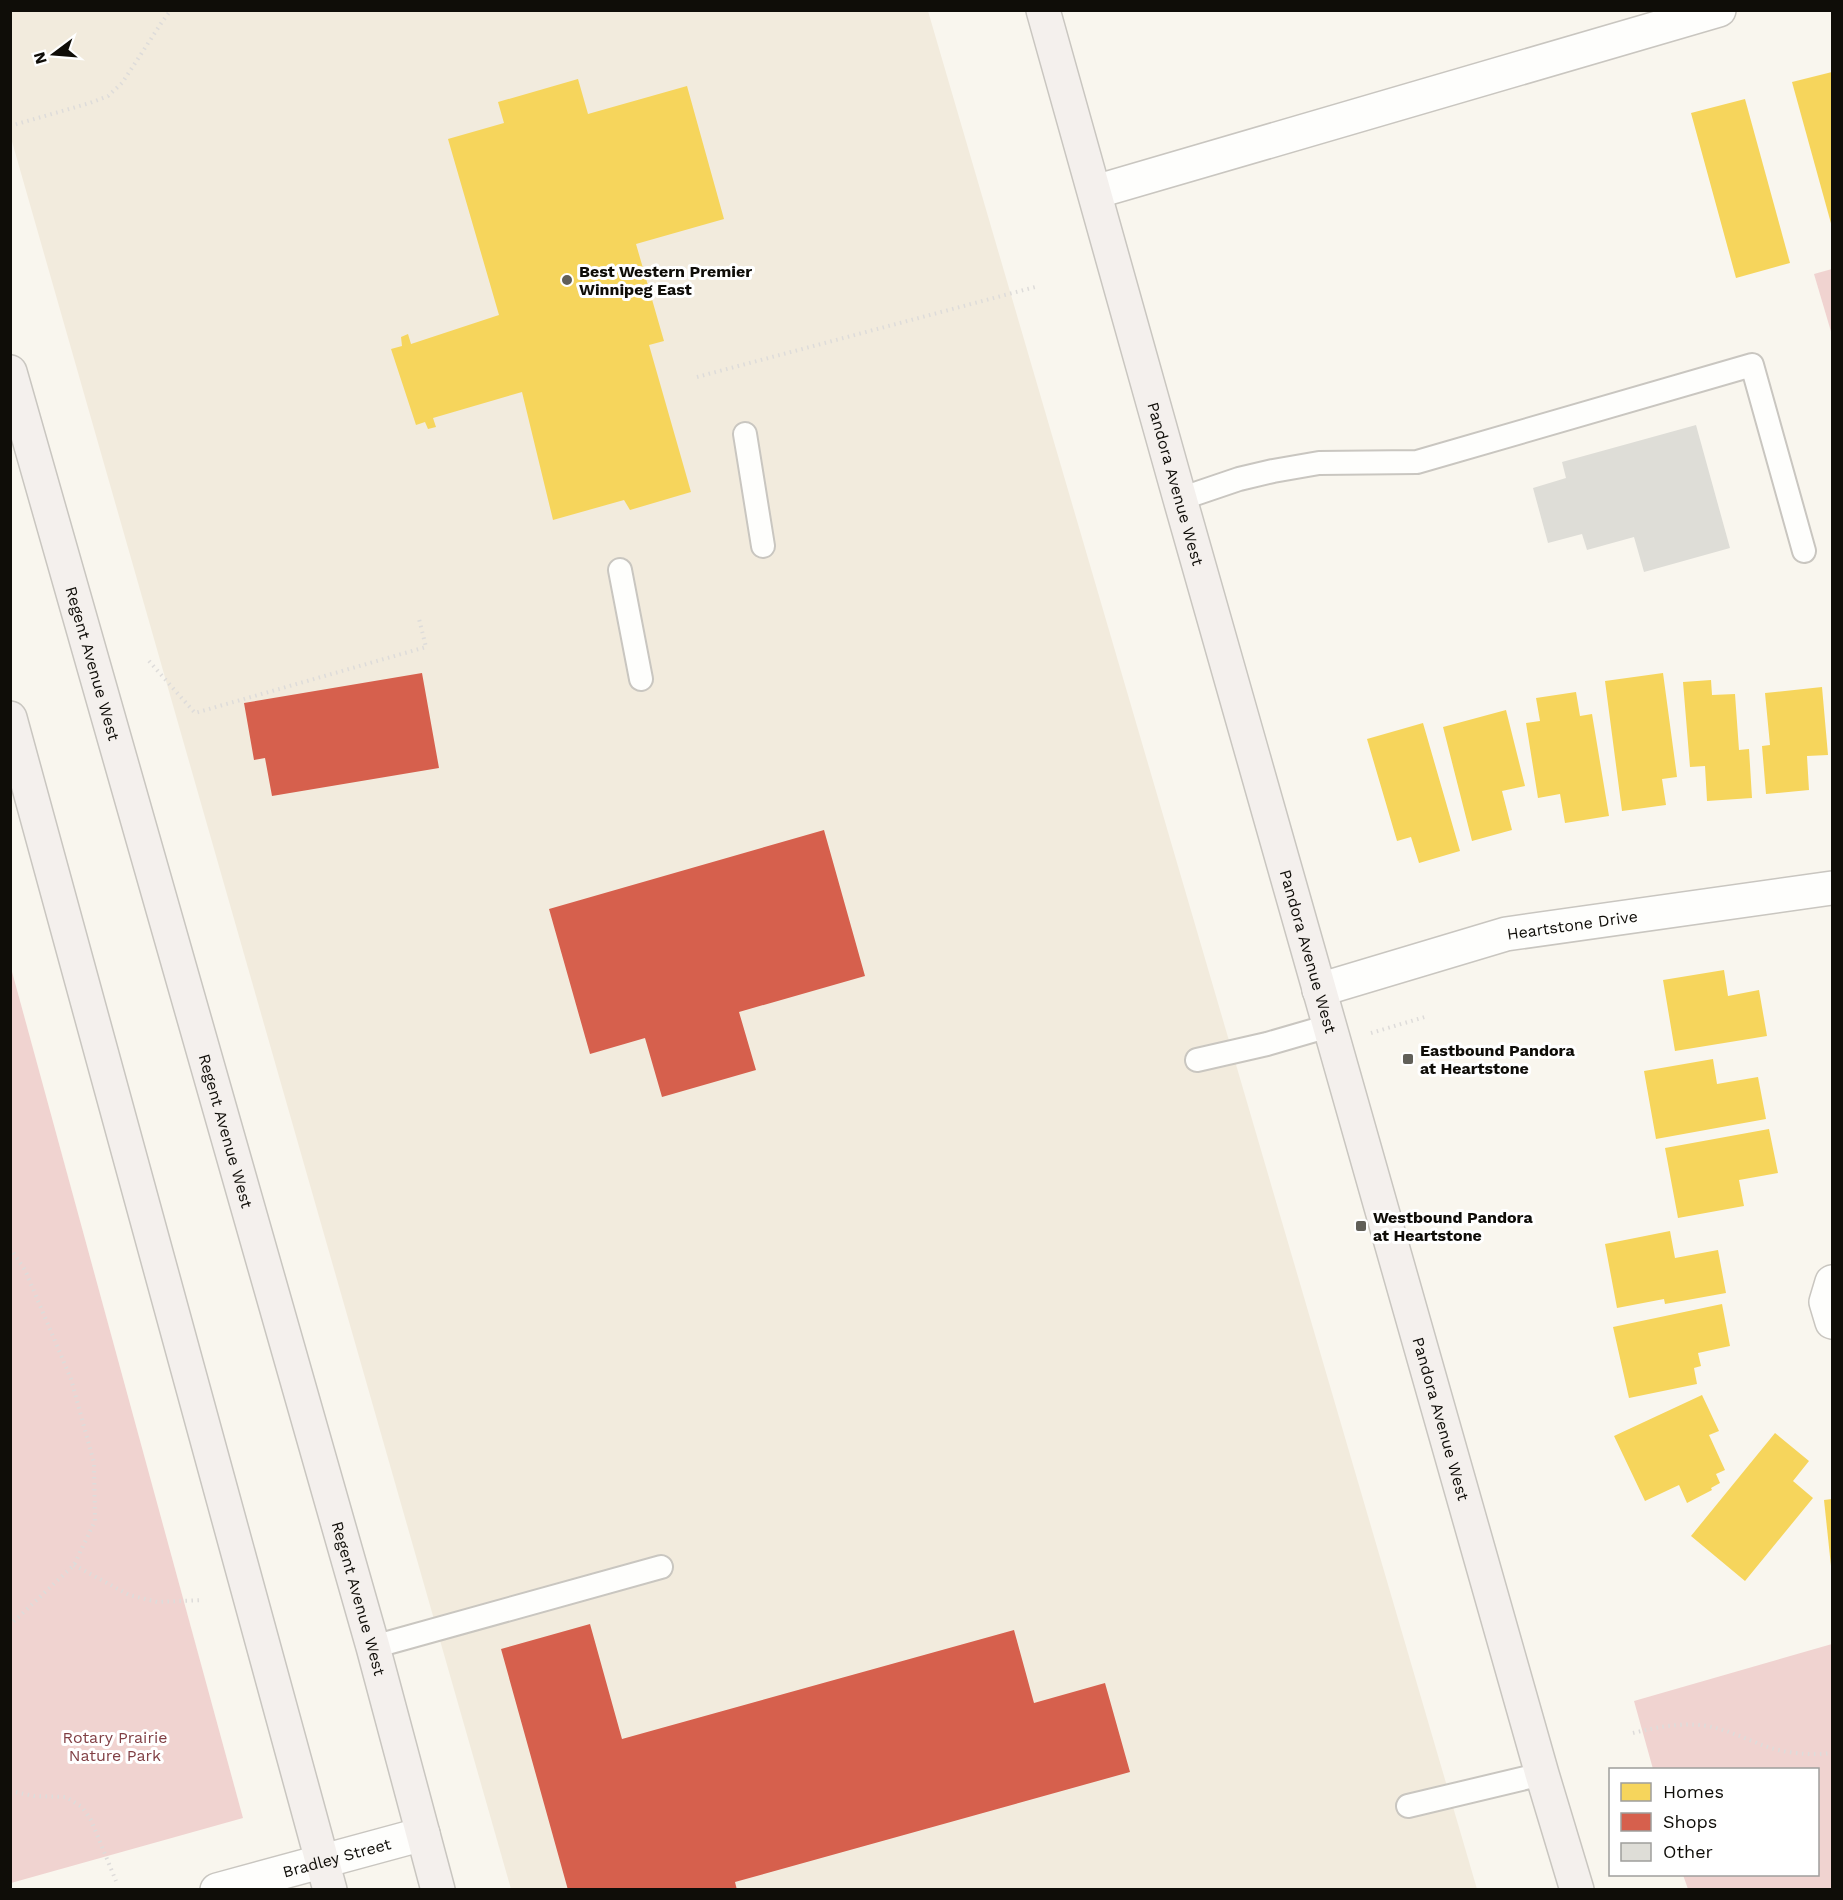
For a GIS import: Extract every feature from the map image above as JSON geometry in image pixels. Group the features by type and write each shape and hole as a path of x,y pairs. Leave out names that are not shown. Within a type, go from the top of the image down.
{"main road":[{"name":"Pandora Avenue West","path":"1043,10 1332,1036 1577,1890"},
{"name":"Regent Avenue West","path":"10,372 373,1647 438,1890"},
{"path":"10,718 326,1875"}],"street":[{"path":"1095,192 1719,10"},
{"name":"Heartstone Drive","path":"1319,990 1506,934 1833,888"},
{"path":"1833,1282 1826,1302 1833,1322"},
{"name":"Bradley Street","path":"217,1890 326,1875 423,1834"}],"lane":[{"path":"1180,499 1239,479 1319,463 1417,462 1752,365 1804,551"},
{"path":"745,434 763,546"},
{"path":"620,570 641,679"},
{"path":"1197,1060 1267,1044 1332,1036"},
{"path":"373,1647 661,1567"},
{"path":"1408,1806 1542,1774"}],"path":[{"path":"10,126 108,96 122,83 171,10"},
{"path":"697,377 1035,286"},
{"path":"149,661 195,713 426,647 419,619"},
{"path":"1332,1036 1428,1016"},
{"path":"10,1248 25,1270 71,1379 94,1463 95,1521 74,1564 10,1624"},
{"path":"74,1564 129,1595 157,1602 203,1600"},
{"path":"1634,1733 1671,1726 1706,1726 1725,1730 1786,1752 1833,1753"},
{"path":"10,1791 34,1796 66,1797 82,1807 91,1820 116,1881"}],"shaded area":[{"path":"10,11 928,11 1477,1889 511,1889 11,138"}],"green space":[{"path":"1832,269 1832,335 1814,274"},
{"name":"Rotary Prairie Nature Park","path":"11,968 243,1818 10,1883"},
{"path":"1832,1644 1832,1889 1688,1889 1683,1876 1819,1876 1819,1768 1653,1768 1634,1701"}],"building: Homes":[{"path":"1832,72 1832,227 1792,82"},
{"name":"Best Western Premier Winnipeg East","path":"578,79 588,114 687,86 724,219 636,244 664,341 649,345 691,492 630,510 624,500 553,520 522,392 433,418 436,427 428,429 425,422 416,425 391,349 402,346 401,337 408,334 411,344 499,315 448,139 504,123 498,102"},
{"path":"1745,99 1790,263 1736,278 1691,113"},
{"path":"1663,673 1677,777 1662,779 1666,805 1622,811 1605,681"},
{"path":"1711,680 1712,695 1735,694 1739,750 1749,749 1752,798 1707,801 1705,766 1690,767 1683,682"},
{"path":"1822,687 1828,755 1807,756 1809,790 1766,794 1762,746 1770,745 1765,693"},
{"path":"1576,692 1580,716 1592,714 1609,816 1565,823 1560,794 1538,798 1526,723 1540,721 1536,698"},
{"path":"1506,710 1525,786 1502,791 1512,830 1472,841 1443,727"},
{"path":"1423,723 1460,851 1419,863 1411,837 1397,841 1367,739"},
{"path":"1724,970 1728,996 1759,990 1767,1036 1675,1051 1663,980"},
{"path":"1713,1059 1717,1084 1758,1077 1766,1119 1656,1139 1644,1071"},
{"path":"1769,1129 1778,1173 1739,1180 1744,1206 1678,1218 1665,1148"},
{"path":"1670,1231 1675,1258 1718,1250 1726,1293 1665,1304 1664,1299 1617,1308 1605,1244"},
{"path":"1722,1304 1730,1346 1698,1353 1701,1366 1694,1368 1697,1384 1629,1398 1613,1327"},
{"path":"1702,1395 1719,1431 1709,1435 1725,1470 1716,1474 1720,1483 1711,1488 1712,1490 1687,1503 1679,1485 1645,1501 1614,1436"},
{"path":"1775,1433 1809,1461 1793,1481 1813,1498 1745,1581 1691,1536"},
{"path":"1832,1499 1832,1566 1831,1566 1824,1500"}],"building: Shops":[{"path":"422,673 439,768 272,796 265,758 254,760 244,703"},
{"path":"824,830 865,976 739,1012 756,1070 662,1097 645,1038 590,1054 549,909"},
{"path":"590,1624 622,1739 1014,1630 1034,1703 1105,1683 1130,1772 735,1882 737,1890 568,1890 501,1649"}],"building: Other":[{"path":"1696,425 1730,548 1644,572 1634,537 1587,550 1582,534 1548,543 1533,488 1566,478 1562,462"}],"place":[{"name":"Best Western Premier Winnipeg East","path":"567,280"},
{"name":"Eastbound Pandora at Heartstone","path":"1408,1059"},
{"name":"Westbound Pandora at Heartstone","path":"1361,1226"}]}
